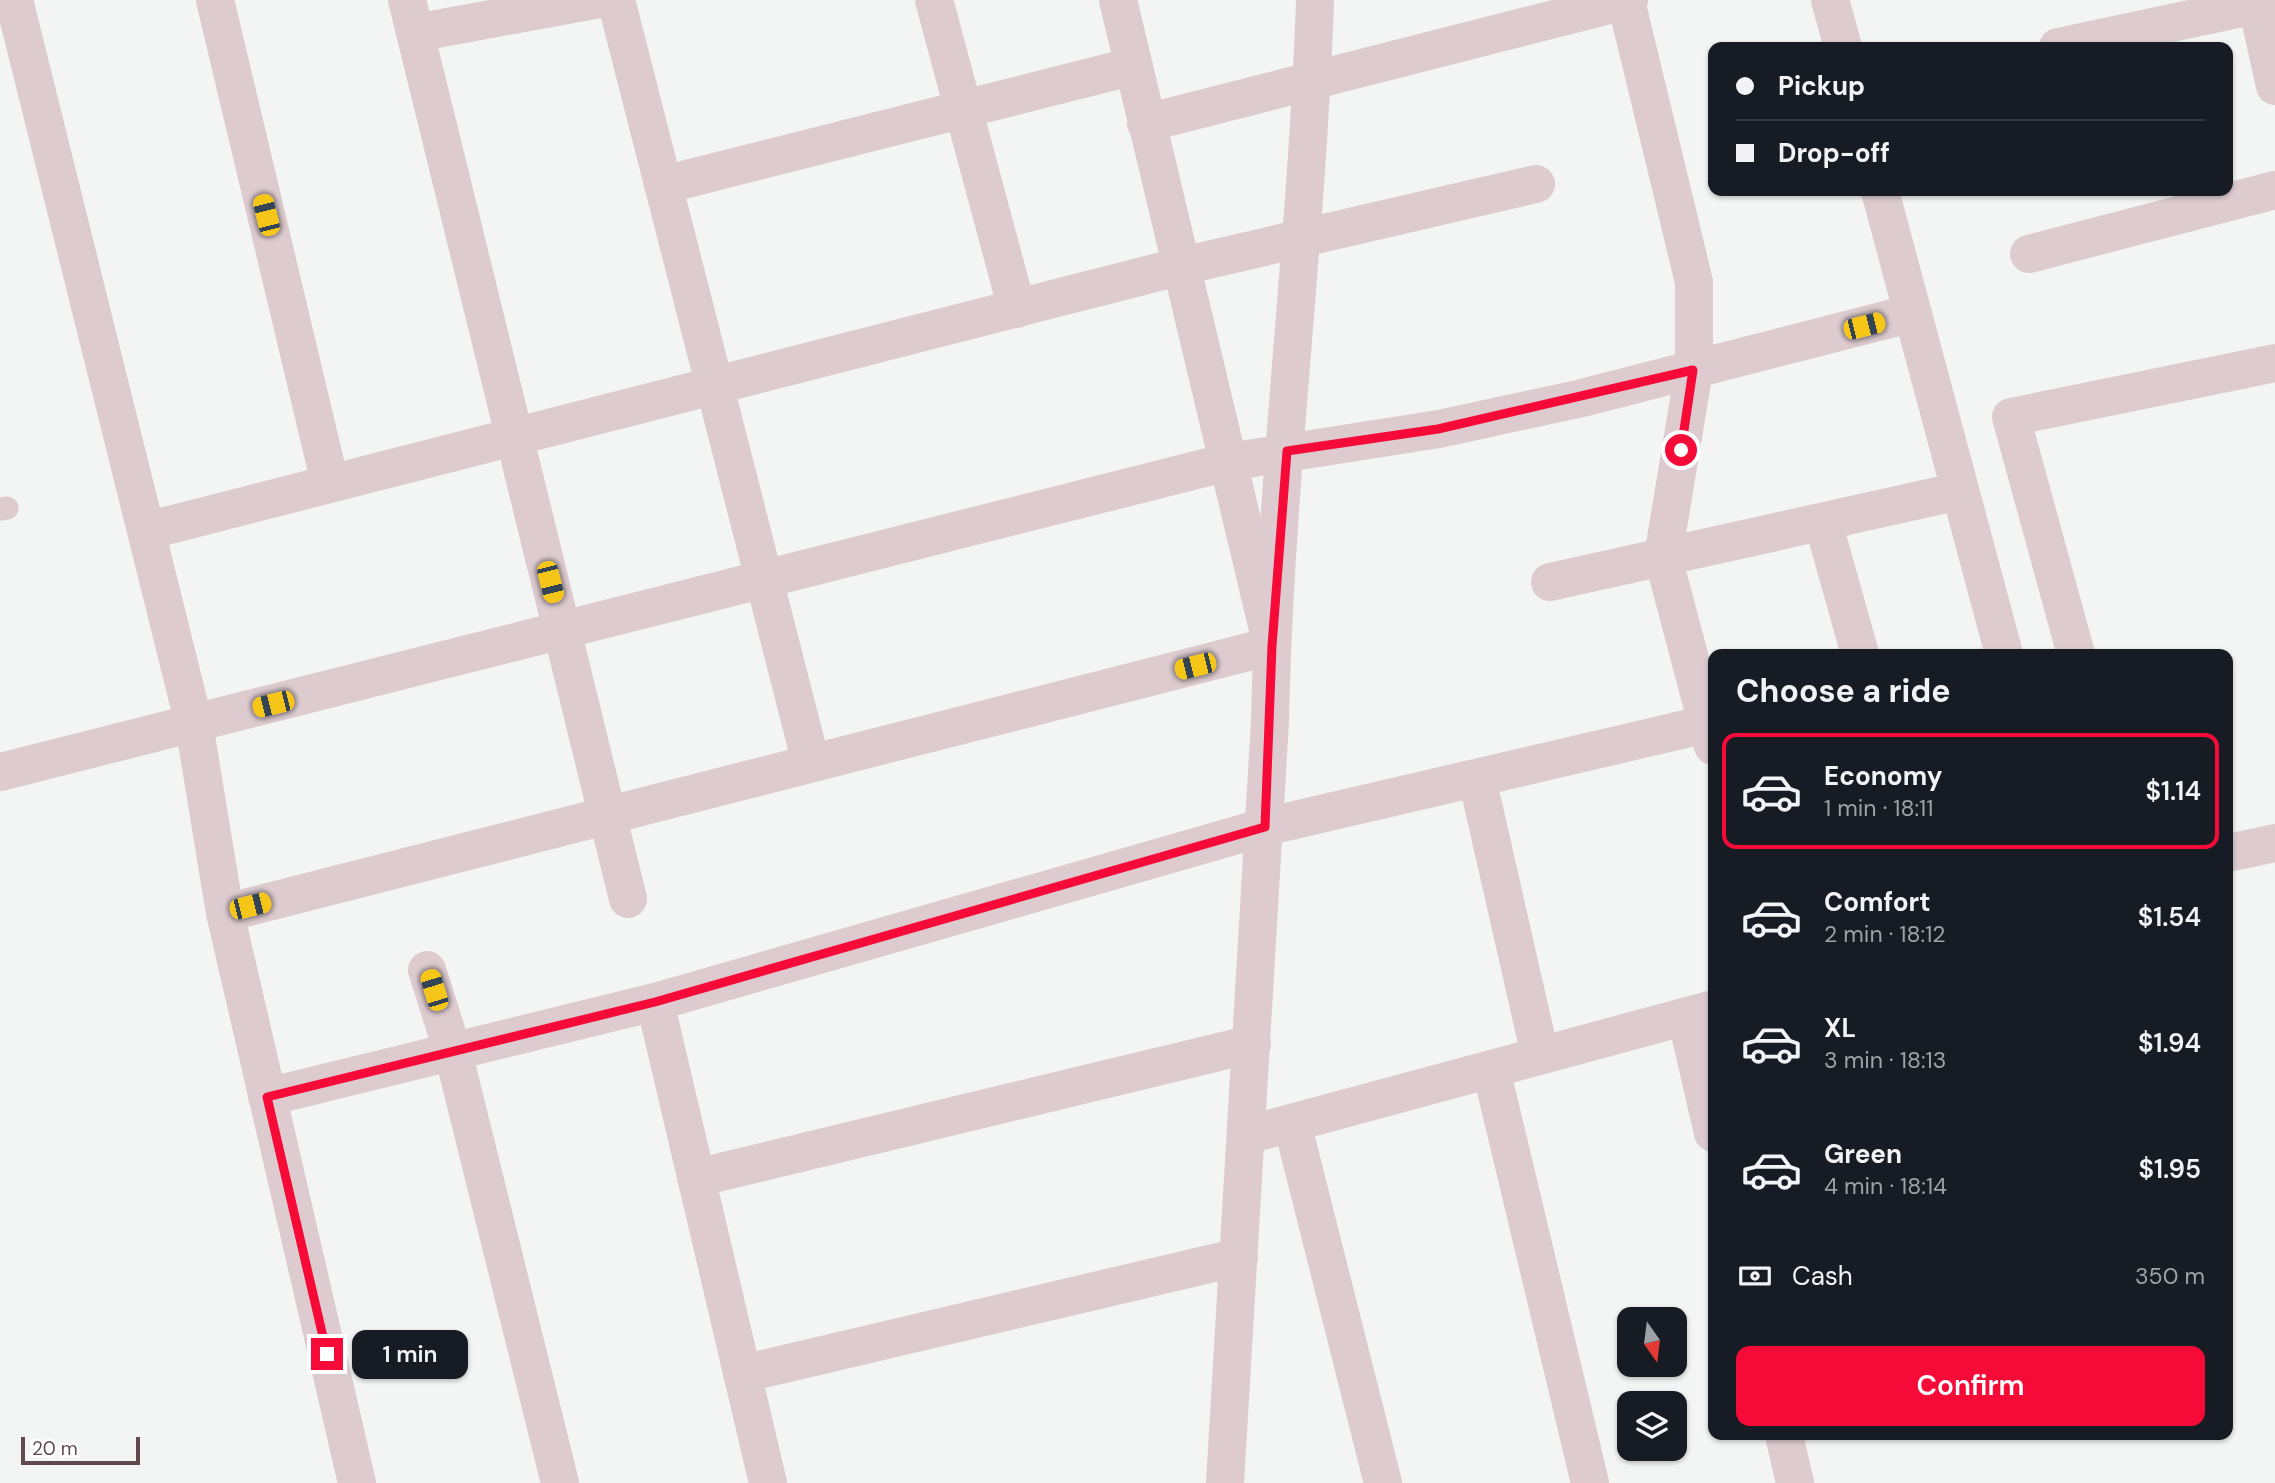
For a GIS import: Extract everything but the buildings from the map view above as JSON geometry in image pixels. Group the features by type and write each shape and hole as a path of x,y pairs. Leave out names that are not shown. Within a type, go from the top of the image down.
{"street":[{"path":"15,0 194,724 225,913 357,1483"},
{"path":"215,0 330,483"},
{"path":"594,0 411,16 628,899"},
{"path":"616,0 811,764"},
{"path":"934,0 1017,309"},
{"path":"1118,0 1272,646"},
{"path":"1225,1483 1265,827 1272,646 1303,238 1313,82 1315,0"},
{"path":"1146,123 1628,0 1694,282 1693,370 1663,557 1708,727"},
{"path":"1830,0 1842,42"},
{"path":"2082,42 2266,3 2275,86"},
{"path":"663,185 1134,66"},
{"path":"146,531 1182,266 1536,184"},
{"path":"2029,254 2275,190"},
{"path":"1882,196 2003,649"},
{"path":"0,772 1228,462 1438,429 1693,370 1913,313"},
{"path":"2075,649 2011,417 2275,363"},
{"path":"1550,582 1960,491"},
{"path":"1823,522 1859,649"},
{"path":"225,913 1272,646"},
{"path":"267,1097 655,1002 1265,827 1478,778 1708,735"},
{"path":"1478,778 1540,1055"},
{"path":"2233,852 2275,843"},
{"path":"428,970 453,1052 560,1483"},
{"path":"655,1002 768,1483"},
{"path":"1247,1135 1700,1013 1708,1087"},
{"path":"696,1178 1252,1044"},
{"path":"1491,1069 1590,1483"},
{"path":"1293,1123 1383,1483"},
{"path":"742,1374 1239,1257"},
{"path":"1785,1440 1795,1483"}],"route":[{"path":"327,1354 267,1097 655,1002 1265,827 1272,646 1287,451 1438,429 1582,398 1693,370 1681,450"}]}
